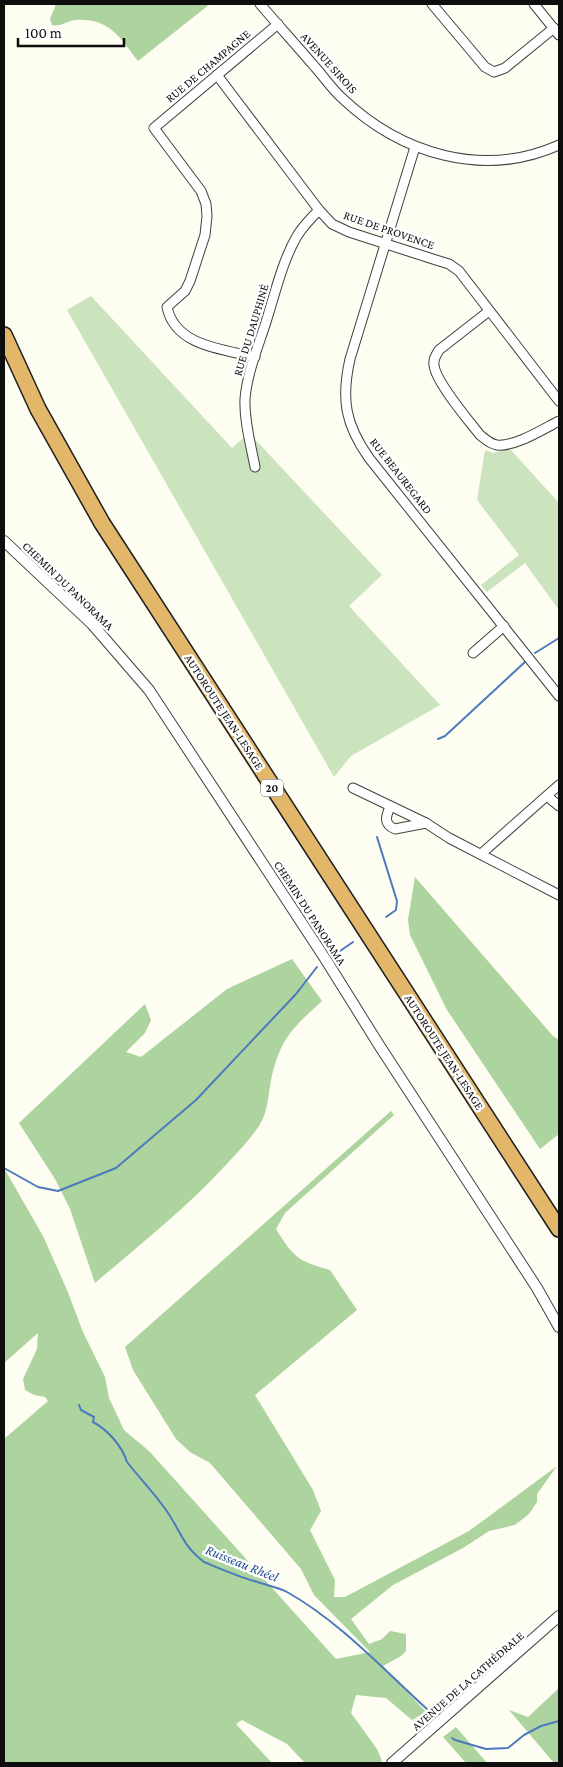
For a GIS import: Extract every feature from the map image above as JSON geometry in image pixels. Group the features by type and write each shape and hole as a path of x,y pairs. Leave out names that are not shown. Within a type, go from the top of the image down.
{"highway":[{"name":"AUTOROUTE JEAN-LESAGE","path":"4,335 38,408 102,523 559,1230"}],"street":[{"name":"AVENUE SIROIS","path":"260,4 342,98 377,126 415,147 456,158 476,160 521,156 559,145"},
{"path":"432,4 485,67 494,72 505,68 556,31 534,4"},
{"name":"RUE DE CHAMPAGNE","path":"255,357 198,343 185,336 171,321 166,307 176,300 190,281 205,235 206,204 201,192 154,128 278,24"},
{"name":"RUE DE PROVENCE","path":"218,75 319,210 332,224 349,232 449,264 460,271 559,401"},
{"name":"RUE BEAUREGARD","path":"415,147 348,370 345,392 348,419 357,440 369,458 559,696"},
{"name":"RUE DU DAUPHINÉ","path":"255,467 245,399 255,357 288,254 296,236 306,222 319,210"},
{"path":"489,311 439,350 434,358 434,366 445,388 480,435 486,441 494,444 505,445 516,442 559,421"},
{"name":"CHEMIN DU PANORAMA","path":"4,540 92,624 149,690 326,960 537,1288 559,1327"},
{"path":"473,653 504,626"},
{"path":"481,854 559,785"},
{"path":"353,788 426,823 449,838 559,895"},
{"path":"547,796 559,806"},
{"path":"390,807 386,817 387,823 395,829 426,823"},
{"name":"AVENUE DE LA CATHÉDRALE","path":"392,1763 559,1616"}],"green space":[{"path":"56,4 210,4 138,61 119,37 97,22 75,20 52,25 50,19"},
{"path":"91,296 232,448 249,433 382,575 349,606 440,705 351,756 334,777 67,310"},
{"path":"510,449 559,503 559,610 525,563 487,592 481,585 519,555 477,500 485,450 493,453"},
{"path":"415,877 553,1036 559,1040 559,1134 540,1149 447,1010 410,935 408,920"},
{"path":"292,959 322,1001 290,1033 285,1041 272,1075 265,1114 259,1126 237,1153 192,1199 95,1283 70,1209 55,1179 19,1123 145,1004 151,1020 145,1033 126,1052 141,1057 227,989"},
{"path":"391,1111 394,1115 285,1213 276,1229 298,1257 311,1264 330,1270 357,1310 255,1395 313,1490 321,1511 310,1530 335,1580 334,1597 345,1597 469,1531 557,1466 537,1494 537,1502 529,1514 515,1525 489,1531 463,1548 393,1585 351,1619 369,1644 382,1639 390,1631 406,1634 406,1651 383,1666 426,1712 412,1720 386,1698 356,1695 351,1713 377,1749 382,1761 379,1763 305,1763 287,1744 242,1720 236,1724 272,1763 4,1763 4,1439 48,1401 45,1397 34,1395 25,1390 23,1379 37,1349 38,1333 4,1363 4,1168 43,1236 83,1332 105,1377 109,1398 124,1430 149,1451 336,1659 370,1652 314,1595 301,1569 210,1463 190,1452 176,1439 133,1370 125,1347"},
{"path":"559,1688 559,1763 554,1763 509,1710 528,1717"},
{"path":"456,1727 487,1763 466,1763 443,1737"}],"waterway":[{"path":"535,653 559,638"},
{"path":"438,739 445,736 525,662"},
{"path":"377,837 397,901 396,910 386,917"},
{"path":"340,951 353,942"},
{"path":"4,1168 38,1187 58,1191 116,1168 196,1100 296,994 317,967"},
{"name":"Ruisseau Rhéel","path":"79,1405 81,1410 94,1417 93,1422 104,1429 118,1444 127,1462 160,1502 184,1541 198,1557 204,1562 229,1572 283,1590 306,1604 361,1647 428,1710"},
{"name":"Ruisseau Rhéel","path":"452,1738 486,1749 508,1748 524,1735 541,1726 559,1721"}]}
